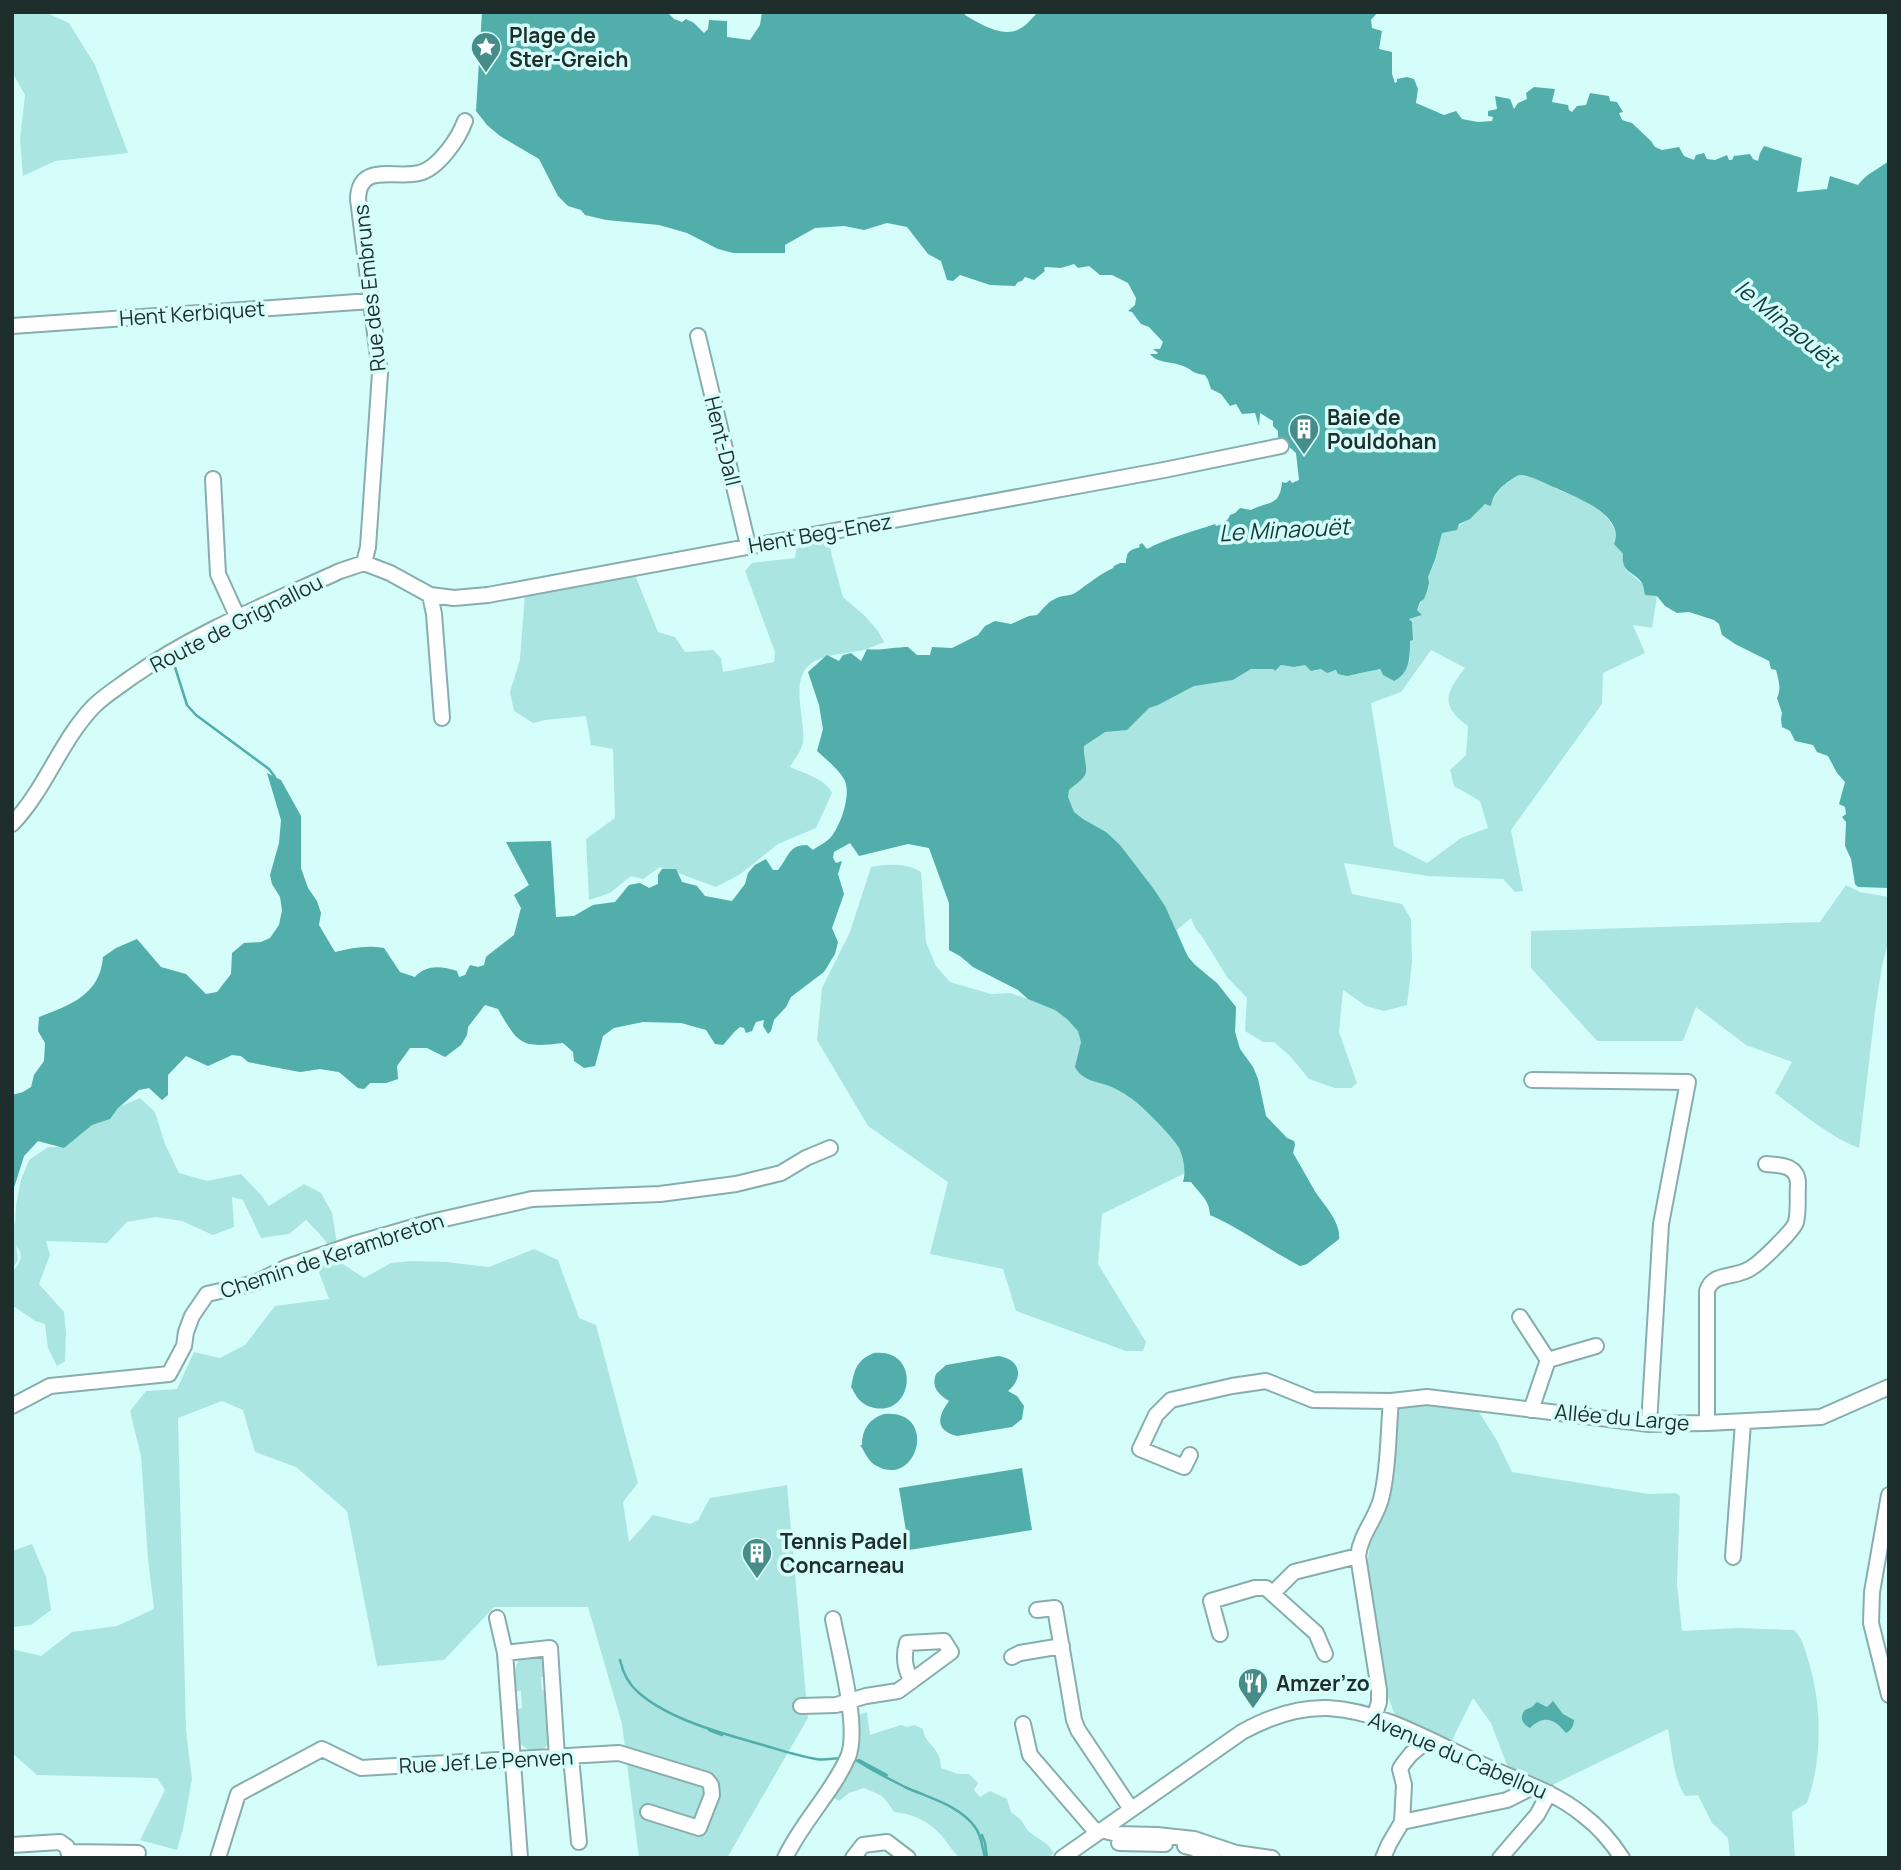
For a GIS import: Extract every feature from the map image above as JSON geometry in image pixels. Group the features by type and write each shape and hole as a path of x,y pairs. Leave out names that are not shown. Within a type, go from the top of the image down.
{"street":[{"name":"Rue des Embruns","path":"364,563 368,547 380,373 358,199 360,184 366,177 419,173 430,168 441,159 465,121"},
{"name":"Hent Kerbiquet","path":"12,326 371,301"},
{"name":"Hent-Dall","path":"698,336 748,545"},
{"name":"Hent Beg-Enez","path":"364,563 390,573 430,595 454,598 488,594 1282,446"},
{"path":"213,479 218,574 238,618"},
{"name":"Route de Grignallou","path":"12,824 35,796 69,738 94,705 156,660 238,618 340,571 364,563"},
{"path":"430,595 434,614 442,718"},
{"path":"1532,1080 1688,1083 1661,1224 1648,1424"},
{"name":"Chemin de Kerambreton","path":"12,1406 50,1386 169,1374 184,1346 192,1316 207,1294 255,1283 286,1267 354,1244 430,1222 532,1199 660,1194 736,1184 781,1173 830,1148"},
{"path":"1707,1423 1709,1284 1716,1278 1753,1268 1791,1230 1796,1221 1798,1178 1785,1165 1766,1164"},
{"path":"1520,1317 1548,1360"},
{"path":"1548,1360 1596,1346"},
{"path":"1531,1409 1548,1360"},
{"name":"Allée du Large","path":"1190,1455 1184,1467 1140,1448 1156,1415 1171,1401 1232,1386 1266,1381 1313,1400 1391,1401 1427,1397 1648,1424 1743,1423 1821,1418 1889,1387"},
{"path":"1374,1717 1379,1702 1379,1690 1358,1556 1362,1536 1382,1497 1391,1401"},
{"path":"1733,1557 1743,1423"},
{"path":"1889,1495 1872,1592 1871,1623 1885,1662 1889,1695"},
{"path":"1273,1593 1294,1572 1358,1556"},
{"path":"1220,1634 1211,1601 1255,1588 1266,1588 1316,1633 1325,1654"},
{"path":"1037,1611 1055,1608 1074,1720 1131,1809"},
{"path":"497,1618 505,1653 520,1858"},
{"path":"785,1858 847,1760 852,1743 849,1701 834,1619"},
{"path":"1012,1657 1020,1653 1062,1646"},
{"path":"505,1653 550,1648 564,1757 579,1842"},
{"path":"801,1706 836,1705 898,1691 912,1681"},
{"name":"Avenue du Cabellou","path":"1062,1858 1224,1743 1274,1716 1313,1708 1374,1717 1549,1793 1581,1814 1607,1836 1622,1858"},
{"path":"1023,1724 1030,1755 1099,1832 1114,1842 1172,1844 1193,1848 1214,1858"},
{"path":"1383,1858 1402,1822 1404,1785 1400,1769 1411,1754 1429,1739"},
{"name":"Rue Jef Le Penven","path":"218,1858 238,1794 323,1749 361,1768 619,1754 707,1780 711,1785 712,1795 699,1828 649,1812"},
{"path":"1402,1822 1507,1800 1533,1787"},
{"path":"1500,1858 1537,1815 1549,1793"},
{"path":"1099,1832 1194,1839 1236,1853 1272,1858"},
{"path":"12,1845 60,1842 67,1847 70,1855 138,1853"},
{"path":"853,1858 863,1845 887,1842 908,1858"}],"shaded area":[{"path":"12,12 45,12 69,23 95,65 128,153 55,161 23,176 20,139 25,95 12,72"},
{"path":"1520,475 1537,479 1579,498 1607,517 1613,526 1614,544 1623,554 1626,570 1657,596 1652,628 1633,625 1645,653 1603,673 1602,704 1511,830 1523,891 1515,892 1503,879 1428,876 1344,863 1352,894 1402,904 1411,919 1412,962 1407,1005 1384,1011 1366,1006 1343,990 1339,1032 1357,1083 1351,1088 1335,1088 1309,1079 1274,1042 1263,1042 1245,1031 1247,998 1227,977 1191,918 1177,930 1190,959 1236,1007 1235,1032 1240,1049 1258,1079 1266,1116 1287,1138 1294,1141 1293,1153 1335,1221 1339,1239 1307,1264 1300,1266 1210,1215 1201,1193 1191,1182 1183,1182 1185,1173 1102,1214 1098,1264 1146,1342 1143,1351 1126,1351 1016,1311 1003,1269 930,1254 948,1182 868,1126 817,1040 822,988 850,932 871,867 897,865 921,872 926,942 936,966 950,982 991,994 1010,993 1028,999 1018,990 973,967 949,950 949,903 929,848 1007,742 1288,643 1214,683 1233,680 1251,669 1275,671 1281,665 1305,665 1313,671 1321,669 1358,674 1379,669 1383,675 1410,661 1410,641 1413,639 1412,623 1409,619 1422,615 1417,610 1427,591 1428,577 1442,532 1453,531 1481,507 1492,502 1500,490","holes":["1431,650 1465,668 1453,685 1448,699 1453,712 1468,726 1466,755 1450,770 1454,786 1480,801 1488,828 1461,838 1427,863 1394,846 1371,703 1401,692"]},
{"path":"829,538 843,597 865,616 884,642 865,650 815,661 802,676 800,698 803,743 790,767 820,780 832,793 816,828 778,844 739,875 716,887 678,873 682,882 697,886 486,956 514,935 521,908 514,895 529,885 506,842 551,841 556,917 574,916 593,905 615,902 629,885 640,883 649,888 658,884 658,875 663,868 660,867 643,879 631,876 610,893 589,900 586,839 615,818 613,749 591,745 586,716 533,723 514,711 510,692 520,659 525,593 635,575 658,632 675,637 685,652 713,650 721,658 723,672 774,662 775,652 745,571 752,563 795,558 797,545"},
{"path":"1846,885 1860,892 1889,897 1889,939 1875,1011 1859,1148 1826,1131 1775,1093 1792,1062 1746,1045 1696,1007 1683,1041 1597,1041 1531,968 1531,931 1820,922"},
{"path":"475,1016 461,1045 445,1057 427,1048 410,1048 397,1066 398,1079 386,1083 370,1083 364,1089 358,1088 339,1072 320,1069 300,1072 248,1062 241,1056 232,1055 208,1066 186,1056 168,1075 168,1095 162,1100 149,1088 139,1090 121,1106 140,1098 155,1112 165,1144 179,1173 207,1181 241,1174 269,1206 304,1184 321,1193 332,1213 337,1244 329,1246 306,1220 289,1234 261,1238 243,1200 232,1197 234,1227 213,1235 182,1221 156,1217 127,1222 107,1243 46,1241 50,1255 39,1284 64,1312 66,1333 65,1361 57,1366 48,1348 45,1324 35,1321 12,1305 12,1272 21,1256 16,1245 18,1260 12,1269 12,1208 15,1225 21,1180 29,1160 48,1147 62,1147 38,1141 24,1156 12,1194 12,1147 175,1044"},
{"path":"534,1249 558,1260 579,1318 596,1325 638,1483 623,1502 629,1542 653,1515 690,1524 698,1520 710,1498 787,1485 808,1718 727,1858 639,1858 622,1724 588,1607 494,1607 444,1660 377,1666 347,1511 296,1467 255,1452 243,1410 222,1401 178,1418 186,1730 192,1779 177,1850 140,1840 165,1790 157,1778 37,1775 12,1753 12,1649 41,1656 72,1632 117,1626 154,1609 141,1456 130,1411 146,1391 177,1389 194,1352 220,1358 245,1345 275,1306 329,1299 316,1264 334,1258 364,1278 391,1263 446,1262 489,1267"},
{"path":"1413,1404 1477,1409 1512,1472 1649,1494 1676,1493 1680,1496 1677,1584 1682,1631 1738,1628 1794,1630 1797,1633 1813,1677 1819,1731 1816,1768 1807,1803 1792,1812 1795,1858 1730,1858 1728,1838 1712,1823 1698,1795 1685,1796 1681,1789 1675,1772 1668,1729 1550,1786 1508,1768 1491,1723 1473,1698 1451,1742 1396,1717 1386,1692 1366,1573 1370,1544 1386,1507 1393,1430 1398,1410"},
{"path":"32,1544 46,1577 51,1610 31,1625 12,1627 12,1551"},
{"path":"530,1656 545,1662 547,1676 541,1677 542,1690 548,1691 549,1712 545,1713 547,1730 551,1731 545,1748 536,1751 525,1748 520,1743 517,1709 522,1708 521,1691 516,1691 515,1670 518,1661"},
{"path":"867,1712 870,1735 901,1725 915,1725 923,1729 924,1735 936,1750 941,1768 958,1774 969,1774 978,1783 974,1790 980,1797 990,1791 1007,1799 1011,1812 1054,1853 1048,1858 960,1858 931,1826 914,1816 894,1812 885,1799 876,1793 864,1788 849,1793 839,1801 834,1798 857,1749 858,1715"}],"water":[{"path":"482,12 667,12 674,19 682,22 686,19 694,23 704,33 708,29 709,20 727,21 727,37 750,40 760,25 762,12 964,12 985,26 1007,32 1023,27 1038,12 1378,12 1371,20 1372,28 1382,31 1379,49 1392,52 1392,74 1395,83 1397,79 1414,79 1418,89 1416,103 1444,115 1456,111 1462,119 1492,121 1493,117 1488,116 1488,111 1497,109 1495,96 1510,99 1514,109 1518,103 1527,99 1526,93 1534,87 1555,89 1552,102 1568,105 1572,112 1577,106 1586,105 1590,93 1609,96 1610,101 1617,102 1623,112 1619,113 1622,120 1632,123 1655,147 1662,150 1679,147 1684,156 1694,160 1696,155 1704,153 1707,159 1715,160 1727,155 1729,160 1732,160 1734,156 1750,154 1758,161 1764,146 1802,158 1797,192 1827,189 1830,176 1858,185 1889,161 1889,888 1858,887 1855,884 1851,859 1845,846 1846,822 1842,817 1846,814 1845,807 1839,804 1845,782 1828,756 1817,752 1813,745 1795,741 1790,731 1782,727 1782,713 1777,698 1779,680 1769,661 1722,635 1719,624 1714,620 1689,612 1677,613 1665,606 1657,596 1645,595 1642,583 1624,565 1623,554 1614,544 1616,534 1613,524 1606,516 1575,496 1529,476 1520,475 1500,489 1491,506 1485,504 1470,519 1459,524 1457,530 1442,533 1428,577 1427,591 1417,610 1422,615 1409,619 1412,622 1413,640 1410,641 1408,664 1399,678 1394,681 1383,675 1380,669 1347,676 1338,674 1336,670 1327,673 1321,669 1311,671 1305,665 1281,665 1275,671 1251,669 1233,680 1194,686 1149,708 1127,730 1105,732 1084,746 1085,775 1069,790 1068,797 1074,812 1106,832 1120,845 1165,906 1188,957 1217,983 1236,1007 1235,1032 1240,1049 1258,1079 1266,1116 1287,1138 1294,1141 1293,1153 1338,1227 1339,1239 1307,1264 1300,1266 1210,1215 1201,1193 1191,1182 1183,1182 1181,1154 1167,1133 1130,1098 1078,1072 1075,1067 1081,1042 1078,1031 1067,1019 973,967 949,950 949,903 929,848 908,844 859,856 850,843 834,852 836,863 842,861 838,874 844,894 832,928 838,942 835,954 824,972 791,997 774,1020 768,1034 763,1026 764,1020 756,1022 752,1031 746,1033 744,1028 740,1027 723,1045 715,1044 706,1030 681,1023 643,1022 614,1028 603,1036 595,1066 584,1068 574,1061 573,1052 563,1043 538,1045 523,1042 511,1031 498,1009 485,1005 468,1027 461,1045 445,1057 427,1048 410,1048 397,1066 398,1079 386,1083 370,1083 364,1089 358,1088 339,1072 320,1069 300,1072 248,1062 241,1056 232,1055 208,1066 186,1056 168,1075 168,1095 162,1100 149,1088 139,1090 118,1108 110,1119 92,1125 64,1148 38,1141 24,1156 12,1194 12,1095 31,1087 34,1075 44,1061 45,1043 38,1031 39,1017 82,997 96,981 103,957 137,939 161,967 186,974 206,994 217,992 231,974 232,953 244,943 261,942 270,938 279,925 282,910 280,897 270,875 279,843 281,820 267,773 281,780 301,816 301,868 321,913 319,925 335,952 359,947 384,948 400,972 415,977 434,967 457,971 459,977 465,975 470,965 484,965 486,957 514,935 521,908 514,895 529,885 506,842 551,841 556,917 574,916 593,905 615,902 629,885 640,883 649,888 658,884 658,875 662,869 676,869 682,882 697,886 705,896 732,901 755,865 766,859 773,870 778,870 796,847 807,845 813,850 827,841 842,817 846,785 838,771 817,751 823,729 819,705 808,672 827,655 839,661 843,655 851,653 861,661 867,649 908,647 917,655 930,655 932,647 952,648 978,635 985,626 995,621 1011,624 1037,615 1052,601 1073,594 1114,566 1126,563 1129,552 1140,547 1142,543 1147,549 1180,535 1221,524 1240,508 1251,510 1272,502 1279,496 1282,482 1290,480 1292,483 1299,480 1296,453 1278,437 1273,421 1260,413 1259,426 1255,413 1242,414 1236,404 1230,406 1221,394 1211,389 1205,375 1153,357 1150,354 1158,353 1153,349 1160,349 1163,342 1128,311 1135,305 1136,298 1128,283 1112,275 1100,275 1089,266 1078,268 1074,264 1061,268 1045,267 1045,271 1034,280 1025,277 1015,286 990,285 960,275 953,281 947,280 941,261 928,254 907,227 887,223 864,230 844,226 815,228 785,245 785,253 733,253 718,249 687,233 659,225 606,220 585,215 581,210 568,206 558,196 539,159 500,136 476,111"},
{"path":"874,1353 890,1354 900,1361 906,1371 907,1383 903,1394 896,1403 885,1408 864,1404 851,1388 859,1363"},
{"path":"998,1356 1012,1361 1018,1370 1016,1380 1008,1391 1017,1396 1024,1406 1022,1419 1012,1427 957,1436 945,1430 940,1422 942,1412 949,1401 936,1390 936,1374 946,1365"},
{"path":"884,1414 901,1416 912,1424 917,1435 911,1459 902,1467 890,1470 872,1463 860,1445 867,1425"},
{"path":"1022,1468 1032,1530 909,1550 899,1488"},
{"path":"1553,1701 1563,1714 1574,1720 1568,1732 1549,1720 1540,1721 1530,1728 1523,1722 1522,1715 1525,1710 1537,1702 1547,1707"}],"waterway":[{"path":"174,664 187,705 196,715 269,769 275,777"},
{"path":"620,1660 626,1678 635,1690 666,1711 715,1731 803,1756 822,1760 843,1758"},
{"path":"709,1730 722,1735"},
{"path":"853,1758 905,1787 961,1813 977,1830 985,1858"},
{"path":"859,1760 887,1775"},
{"path":"982,1835 987,1858"}],"place":[{"name":"Plage de Ster-Greich","path":"486,74"},
{"name":"Baie de Pouldohan","path":"1304,456"},
{"name":"Tennis Padel Concarneau","path":"757,1580"},
{"name":"Amzer’zo","path":"1253,1710"}],"water label":[{"name":"le Minaouët","path":"1787,323"},
{"name":"Le Minaouët","path":"1284,529"}]}
